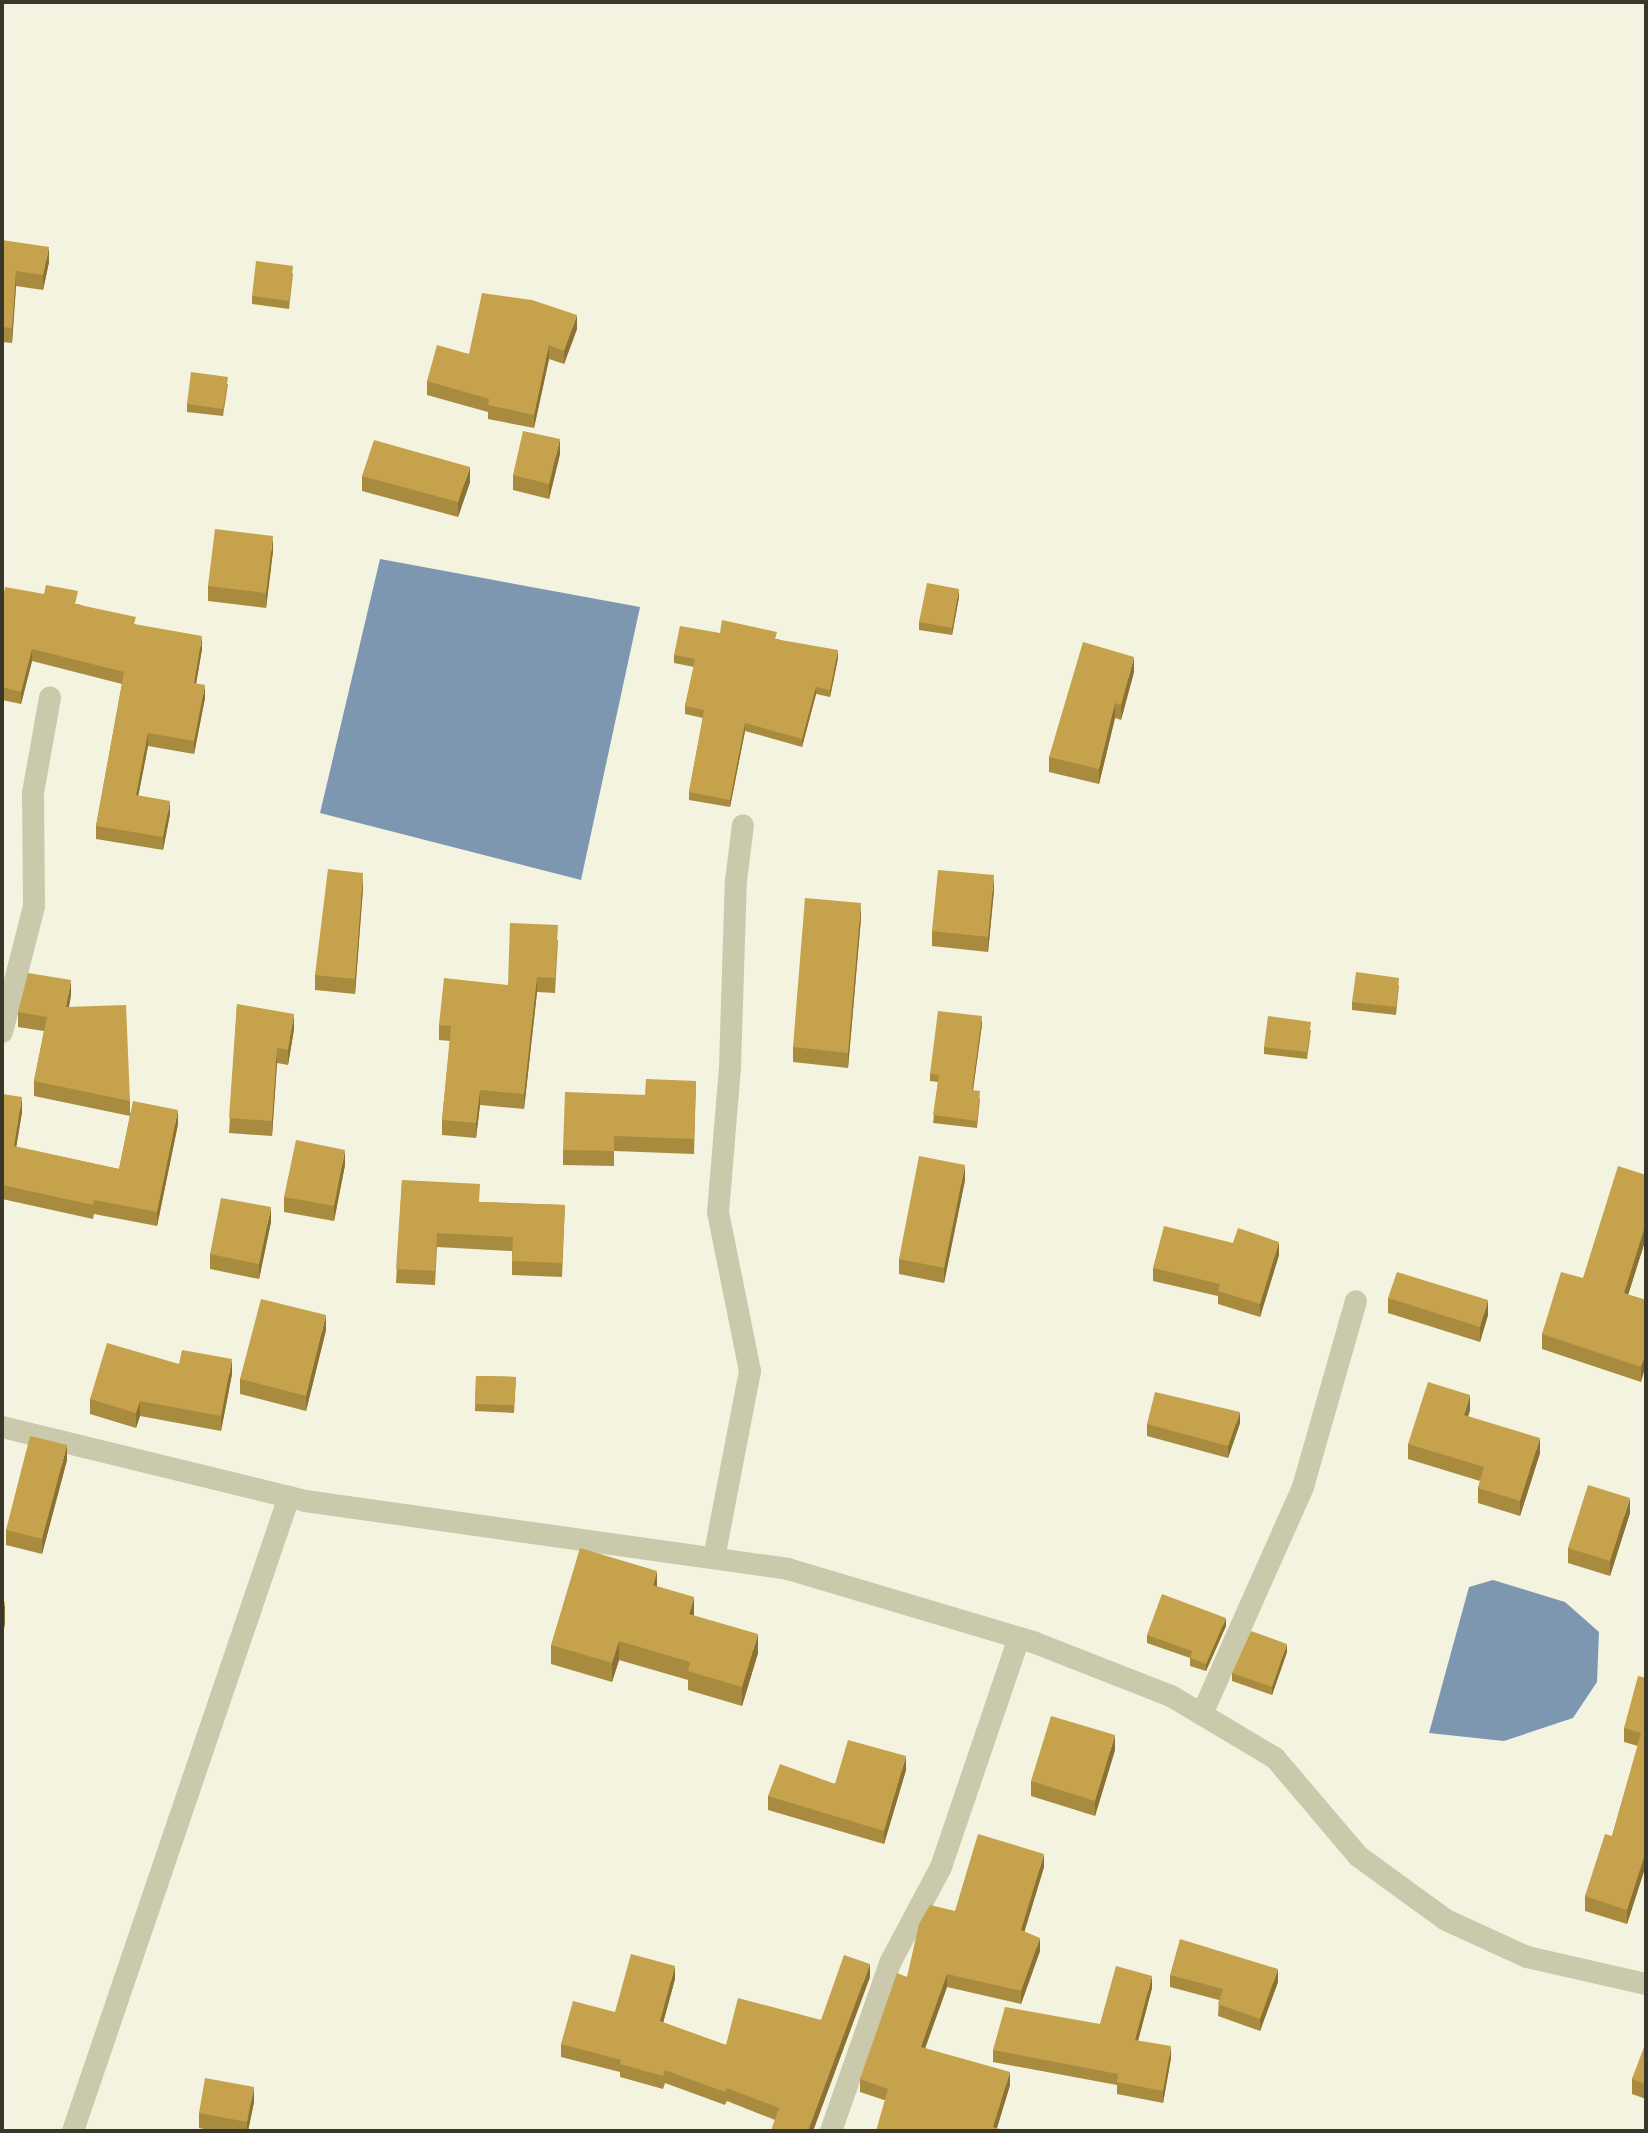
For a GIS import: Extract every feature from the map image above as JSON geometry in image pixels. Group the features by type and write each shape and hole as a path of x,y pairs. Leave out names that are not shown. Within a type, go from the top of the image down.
{"street":[{"path":"2,1032 34,906 33,793 50,698"},
{"path":"714,1558 750,1371 718,1213 730,1067 736,881 743,825"},
{"path":"1202,1714 1303,1487 1356,1301"},
{"path":"2,1427 289,1497 788,1569 1019,1638 1171,1696 1275,1758 1358,1856 1446,1920 1527,1957 1646,1984"},
{"path":"73,2131 289,1497"},
{"path":"831,2131 890,1963 941,1867 1019,1638"}],"water":[{"path":"380,559 640,607 581,880 320,813"},
{"path":"1493,1580 1565,1602 1599,1632 1597,1682 1573,1718 1504,1741 1429,1733 1469,1587"}],"building":[{"path":"2,240 49,247 43,275 16,271 12,328 2,327"},
{"path":"256,261 293,266 289,301 252,296"},
{"path":"482,293 532,300 577,315 564,351 549,345 534,415 488,405 489,399 427,381 437,345 469,354"},
{"path":"191,372 228,377 223,409 187,404"},
{"path":"523,431 560,439 549,484 513,475"},
{"path":"374,440 470,467 458,502 362,476"},
{"path":"215,529 273,536 266,593 208,586"},
{"path":"927,583 959,589 952,628 919,622"},
{"path":"46,585 78,591 75,604 136,617 134,624 202,636 194,683 205,685 194,741 148,733 136,795 170,801 163,837 96,826 124,672 32,649 21,692 2,687 2,602 5,587 44,594"},
{"path":"722,620 777,632 775,639 838,650 830,690 816,687 802,739 745,723 730,800 689,792 704,710 685,706 695,659 674,655 680,626 720,633"},
{"path":"1083,642 1134,657 1121,705 1115,703 1099,769 1049,757"},
{"path":"328,869 363,873 355,979 315,975"},
{"path":"938,870 994,875 988,937 932,931"},
{"path":"805,898 861,903 848,1053 793,1047"},
{"path":"510,923 558,925 555,978 537,977 524,1094 480,1090 476,1123 442,1120 451,1026 439,1025 444,978 508,985"},
{"path":"1356,972 1399,978 1396,1007 1352,1002"},
{"path":"28,973 71,980 66,1007 126,1005 130,1101 34,1081 47,1017 18,1012"},
{"path":"237,1004 294,1014 288,1050 277,1048 272,1121 229,1118"},
{"path":"938,1011 982,1016 972,1090 980,1091 977,1121 933,1115 939,1075 930,1074"},
{"path":"1268,1016 1311,1022 1307,1052 1264,1047"},
{"path":"646,1079 696,1081 694,1139 614,1136 614,1151 563,1150 565,1092 645,1095"},
{"path":"2,1094 22,1097 14,1146 119,1169 133,1101 178,1110 157,1212 94,1200 93,1205 2,1185"},
{"path":"296,1140 345,1150 334,1206 284,1197"},
{"path":"919,1156 965,1165 944,1268 899,1259"},
{"path":"1618,1166 1646,1175 1646,1223 1624,1293 1646,1300 1646,1350 1641,1367 1542,1334 1561,1272 1583,1278"},
{"path":"402,1180 480,1184 479,1202 565,1205 562,1263 512,1261 513,1237 437,1233 435,1271 396,1269"},
{"path":"221,1198 271,1207 259,1264 210,1254"},
{"path":"1164,1226 1233,1243 1238,1228 1279,1242 1260,1304 1218,1291 1220,1284 1153,1268"},
{"path":"1397,1272 1488,1300 1480,1327 1388,1298"},
{"path":"261,1299 326,1315 306,1396 240,1379"},
{"path":"107,1343 179,1364 182,1350 232,1359 221,1416 140,1401 136,1413 90,1399"},
{"path":"476,1376 516,1377 514,1405 475,1404"},
{"path":"1428,1382 1470,1395 1464,1415 1540,1438 1520,1501 1478,1488 1484,1467 1408,1444"},
{"path":"1155,1392 1240,1412 1228,1446 1147,1424"},
{"path":"30,1436 67,1445 42,1539 6,1530"},
{"path":"1588,1485 1630,1498 1610,1561 1568,1548"},
{"path":"580,1548 657,1571 653,1585 694,1597 689,1614 758,1634 742,1687 688,1671 690,1662 619,1641 612,1663 551,1645"},
{"path":"1162,1594 1226,1618 1206,1664 1190,1658 1192,1651 1147,1635"},
{"path":"1251,1631 1287,1644 1272,1687 1232,1673"},
{"path":"1638,1676 1646,1678 1646,1851 1627,1910 1585,1896 1605,1834 1612,1836 1641,1733 1624,1728"},
{"path":"1051,1716 1115,1735 1095,1801 1031,1781"},
{"path":"848,1740 906,1756 884,1831 768,1796 780,1764 835,1784"},
{"path":"978,1834 1044,1854 1021,1930 1040,1938 1021,1991 947,1974 921,2047 1010,2072 993,2127 1007,2131 876,2131 888,2089 860,2079 897,1973 907,1977 919,1924 930,1905 955,1911"},
{"path":"1180,1939 1278,1969 1260,2019 1218,2004 1223,1989 1170,1975"},
{"path":"631,1954 675,1966 660,2021 726,2045 738,1998 821,2020 844,1955 870,1964 808,2131 771,2131 779,2108 727,2088 725,2092 665,2070 663,2076 620,2064 621,2060 561,2044 573,2001 615,2012"},
{"path":"1116,1966 1152,1976 1135,2040 1171,2046 1163,2091 1117,2082 1118,2074 993,2050 1005,2007 1100,2024"},
{"path":"1646,2048 1646,2084 1632,2079"},
{"path":"205,2078 254,2087 247,2122 199,2113"}]}
